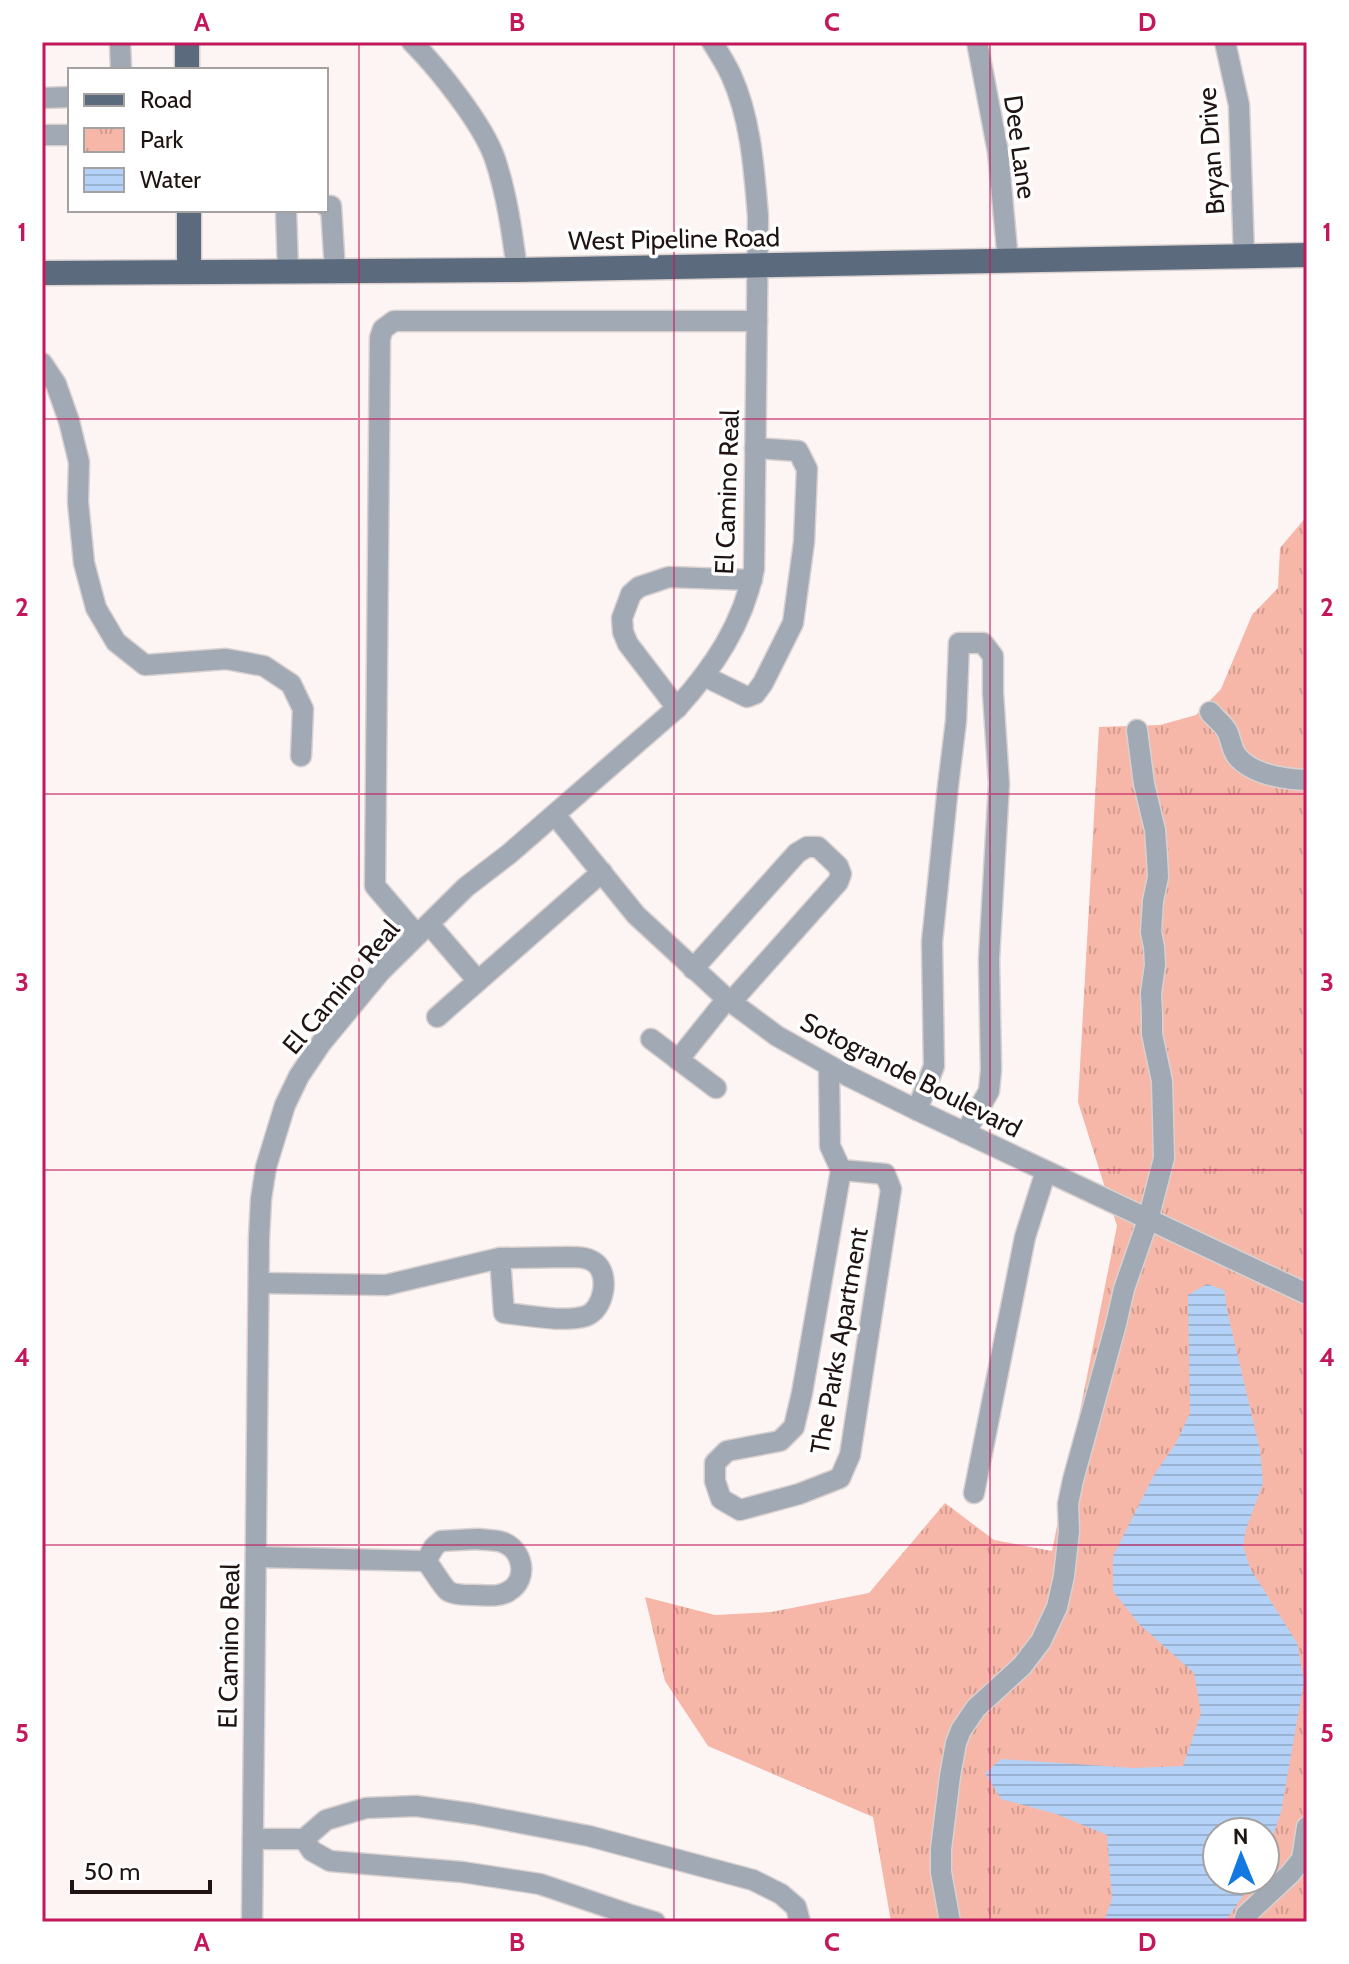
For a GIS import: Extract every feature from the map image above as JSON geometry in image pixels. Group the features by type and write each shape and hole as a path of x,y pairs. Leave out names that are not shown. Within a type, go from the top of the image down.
{"main road":[{"path":"187,42 187,68"},
{"path":"189,212 189,272"},
{"name":"West Pipeline Road","path":"42,273 517,270 1307,255"}],"street":[{"path":"120,42 121,68"},
{"path":"412,42 475,120 495,157 511,220 517,270"},
{"name":"El Camino Real","path":"252,1922 261,1199 266,1167 285,1105 299,1076 322,1042 380,972 466,887 555,815 677,708 704,676 736,627 752,580 758,216 753,158 742,105 731,75 712,42"},
{"name":"Dee Lane","path":"977,42 998,152 1008,261"},
{"name":"Bryan Drive","path":"1225,42 1239,105 1244,256"},
{"path":"42,98 68,97"},
{"path":"42,135 68,135"},
{"path":"328,206 331,206 335,271"},
{"path":"286,212 288,271"},
{"path":"478,981 375,886 380,338 383,329 394,321 757,321"},
{"path":"42,363 56,384 69,421 79,462 78,502 84,563 96,608 116,642 145,665 226,659 264,666 291,684 303,709 301,756"},
{"path":"704,676 747,697 755,694 793,623 804,542 807,469 798,451 755,448"},
{"path":"677,708 628,644 623,632 622,618 631,594 639,587 669,577 752,580"},
{"path":"917,1110 934,1066 932,942 955,733 959,643 983,643 993,656 999,784 989,959 991,1070 989,1091 965,1133"},
{"path":"1210,712 1227,731 1238,758 1271,775 1301,780"},
{"path":"950,1922 941,1872 941,1849 956,1743 976,1708 1022,1666 1041,1641 1057,1607 1064,1576 1069,1531 1068,1504 1073,1480 1124,1289 1148,1220 1164,1158 1162,1081 1152,1024 1151,993 1155,965 1151,932 1158,877 1155,830 1144,784 1137,730"},
{"name":"Sotogrande Boulevard","path":"555,815 636,915 729,1000 777,1036 917,1110 1307,1294"},
{"path":"678,1060 838,882 841,874 838,866 818,847 807,847 797,853 693,969"},
{"path":"437,1017 602,872"},
{"path":"651,1039 716,1088"},
{"name":"The Parks Apartment","path":"829,1066 830,1146 841,1170 802,1393 794,1427 780,1441 727,1451 715,1463 715,1481 721,1499 740,1510 799,1494 840,1478 850,1455 891,1189 885,1174 841,1170"},
{"path":"974,1493 1025,1237 1046,1171"},
{"path":"259,1283 386,1285 500,1258 569,1257 582,1258 599,1267 603,1290 601,1302 595,1312 585,1317 561,1319 504,1313 500,1258"},
{"path":"256,1557 426,1561"},
{"path":"253,1839 304,1839 326,1820 366,1808 416,1806 474,1814 589,1836 753,1880 781,1894 796,1907 800,1922"},
{"path":"1244,1922 1246,1915 1302,1859 1307,1827"},
{"path":"304,1839 312,1851 330,1861 462,1872 540,1884 655,1922"}],"green space":[{"path":"1307,516 1307,1922 891,1922 873,1817 708,1746 665,1681 645,1597 715,1615 771,1612 869,1593 945,1503 994,1540 1052,1551 1117,1226 1078,1102 1099,727 1160,725 1196,715 1221,689 1252,615 1278,588 1280,548"}],"water":[{"path":"1207,1284 1224,1290 1260,1450 1263,1483 1243,1546 1250,1568 1297,1643 1304,1681 1280,1816 1201,1816 1201,1896 1243,1896 1225,1922 1104,1922 1112,1899 1107,1835 1056,1814 1001,1799 985,1773 1001,1759 1133,1768 1183,1766 1201,1713 1194,1673 1139,1624 1113,1591 1113,1556 1190,1413 1188,1295"}]}
